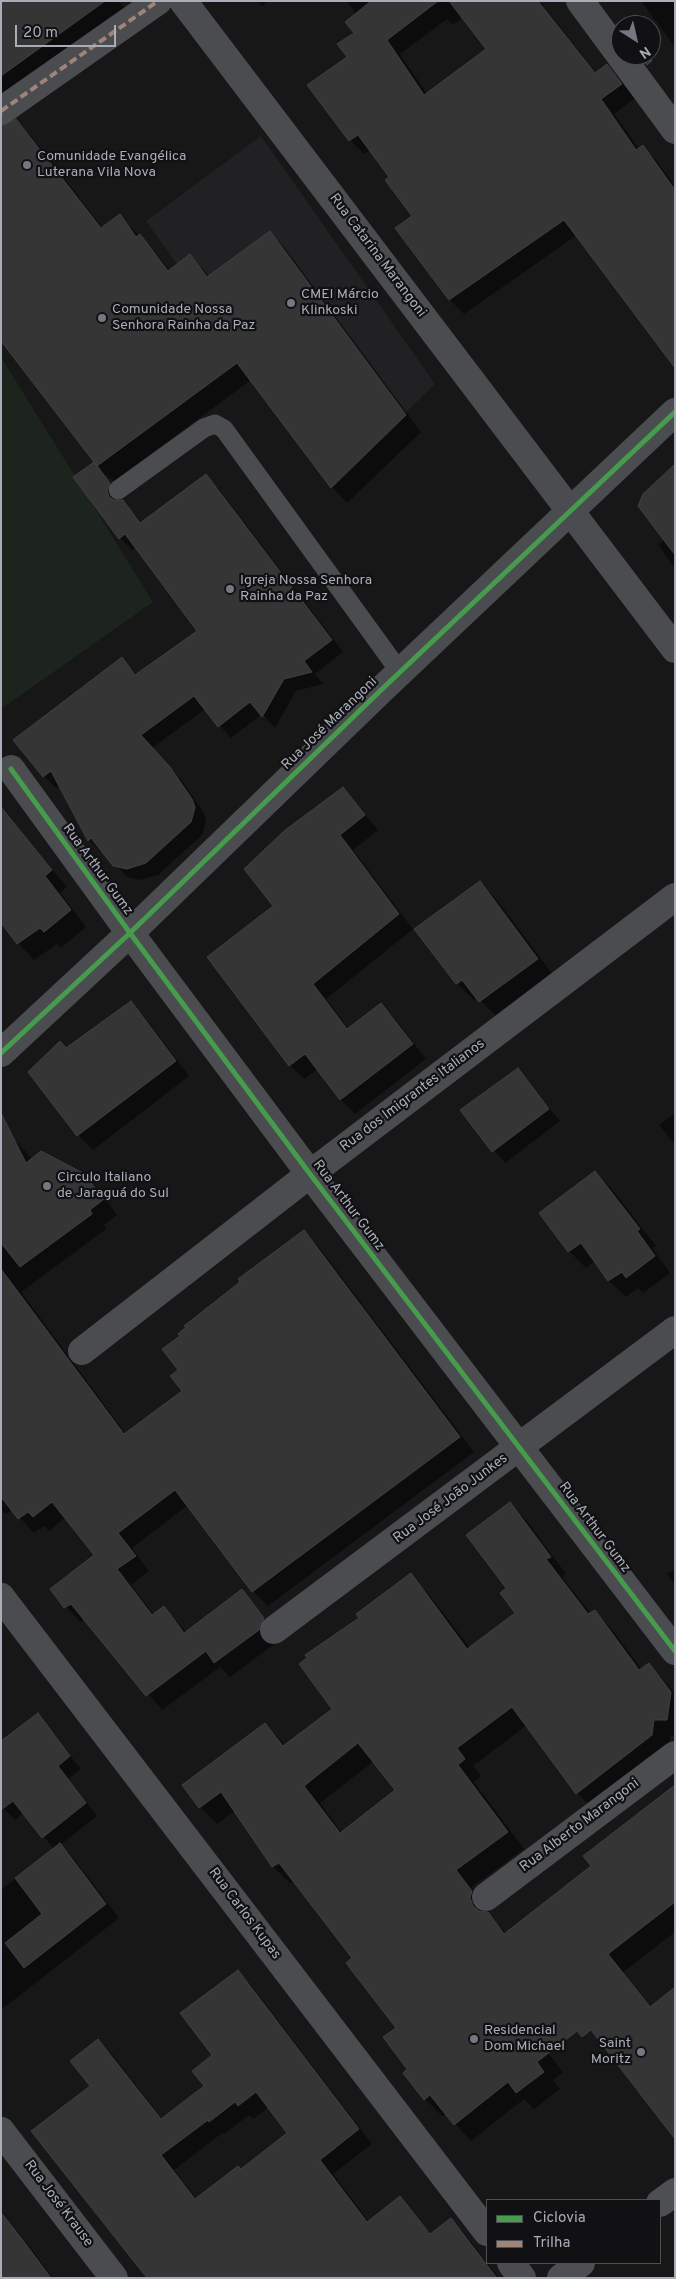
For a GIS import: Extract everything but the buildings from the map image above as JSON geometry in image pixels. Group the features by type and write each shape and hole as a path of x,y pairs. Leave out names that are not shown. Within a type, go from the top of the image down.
{"main road":[{"path":"661,2202 675,2192"},
{"path":"561,2278 579,2264"}],"street":[{"path":"1,111 158,1"},
{"name":"Rua Catarina Marangoni","path":"183,1 675,649"},
{"path":"580,1 675,130"},
{"name":"Rua José Marangoni","path":"1,1053 130,933 400,672 675,412"},
{"name":"Rua Arthur Gumz","path":"11,769 130,933 310,1174 675,1651"},
{"name":"Rua dos Imigrantes Italianos","path":"82,1351 310,1174 675,897"},
{"name":"Rua José João Junkes","path":"274,1630 675,1330"},
{"name":"Rua Carlos Kupas","path":"1,1597 486,2231"},
{"name":"Rua Alberto Marangoni","path":"486,1897 675,1755"},
{"name":"Rua José Krause","path":"1,2131 114,2278"},
{"path":"511,2264 522,2278"}],"lane":[{"path":"118,490 204,428 215,424 224,429 400,672"}],"shaded area":[{"name":"CMEI Márcio Klinkoski","path":"261,136 435,384 333,483 146,221"},
{"path":"1,357 153,602 1,709"}],"marked path":[{"path":"1,111 158,1"}],"cycle path":[{"path":"1,1053 130,933 380,691 675,412"},
{"path":"11,769 130,933 310,1174 675,1651"}],"place":[{"name":"Comunidade Evangélica Luterana Vila Nova","path":"27,165"},
{"name":"CMEI Márcio Klinkoski","path":"291,303"},
{"name":"Comunidade Nossa Senhora Rainha da Paz","path":"102,318"},
{"name":"Igreja Nossa Senhora Rainha da Paz","path":"230,589"},
{"name":"Circulo Italiano de Jaraguá do Sul","path":"47,1186"},
{"name":"Residencial Dom Michael","path":"474,2039"},
{"name":"Saint Moritz","path":"641,2052"}]}
